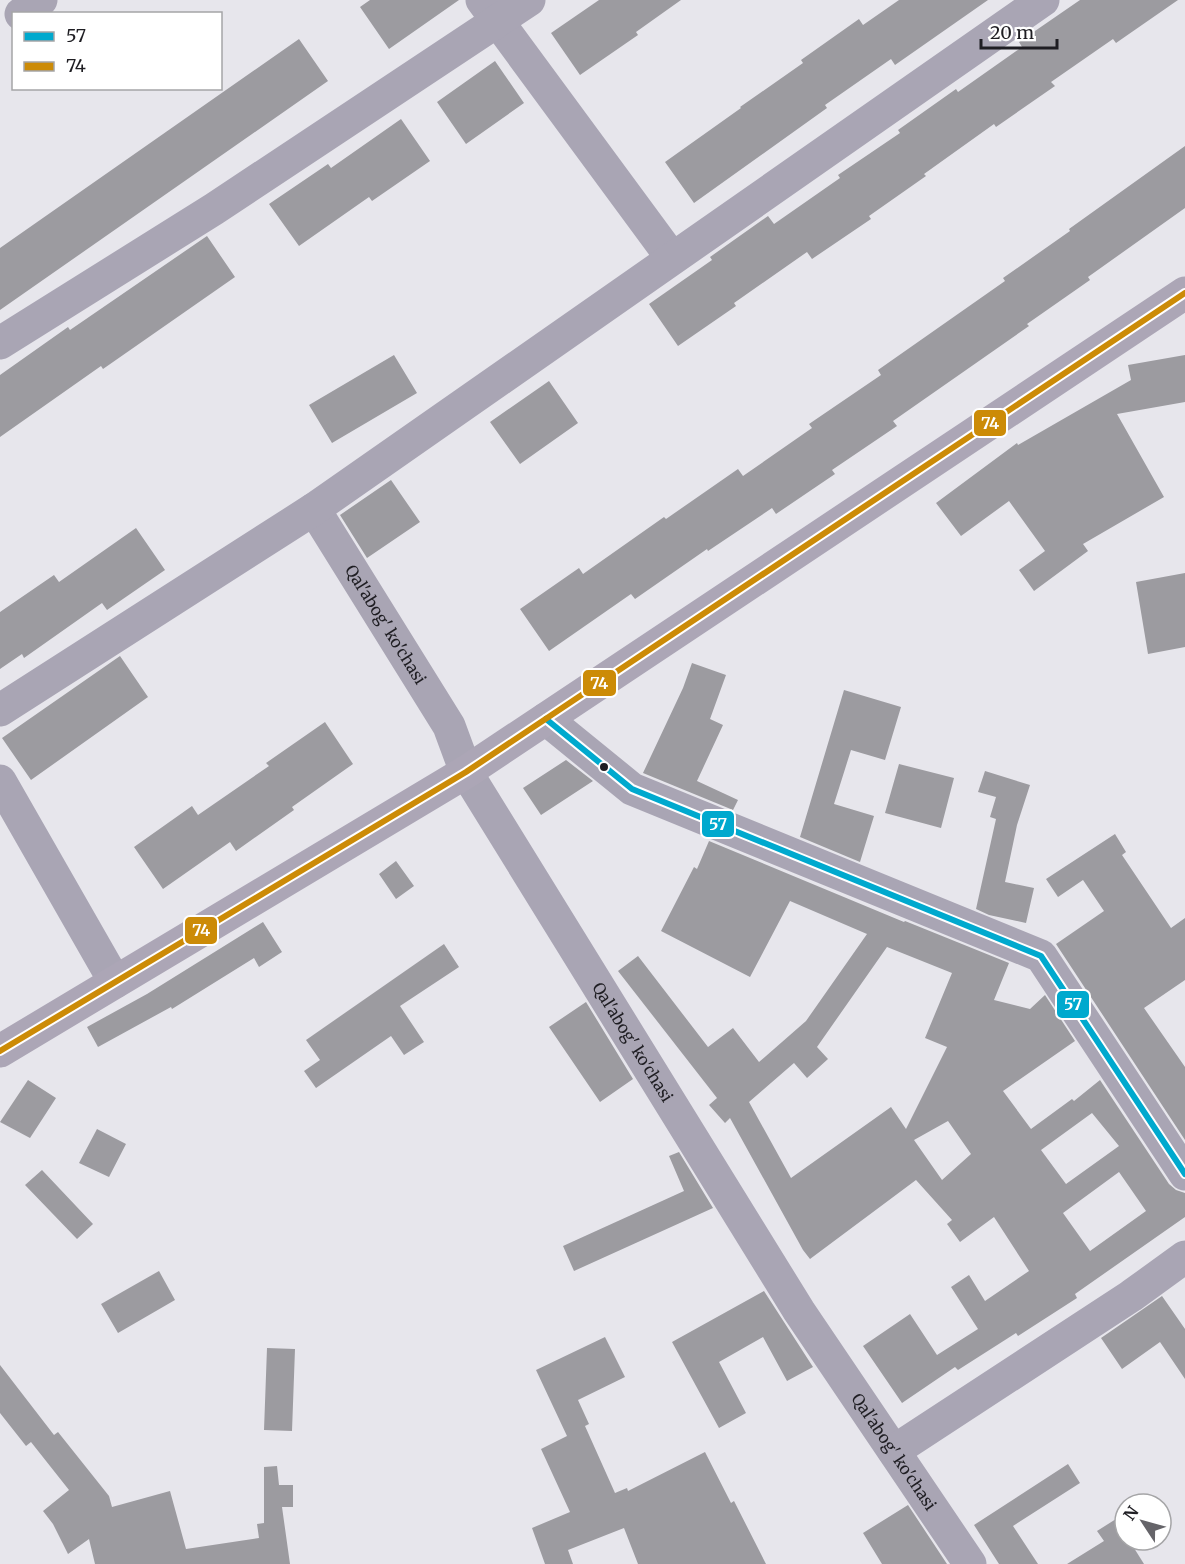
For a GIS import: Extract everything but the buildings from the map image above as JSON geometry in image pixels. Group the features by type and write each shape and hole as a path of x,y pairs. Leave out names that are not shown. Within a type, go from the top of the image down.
{"main road":[{"path":"0,1051 466,772 1185,293"}],"street":[{"path":"24,12 41,0"},
{"path":"0,343 214,209 489,11 529,0"},
{"path":"0,710 314,509 1043,0"},
{"path":"489,11 672,258"},
{"name":"Qal'abog' ko'chasi","path":"314,509 449,726 466,772 800,1311 970,1564"},
{"path":"546,719 632,789 1041,956 1185,1174"},
{"path":"0,782 115,982"},
{"path":"894,1452 1131,1296 1185,1257"}],"transit line":[{"name":"74","path":"0,1051 466,772 1185,293"},
{"name":"57","path":"546,719 632,789 1041,956 1185,1174"}]}
